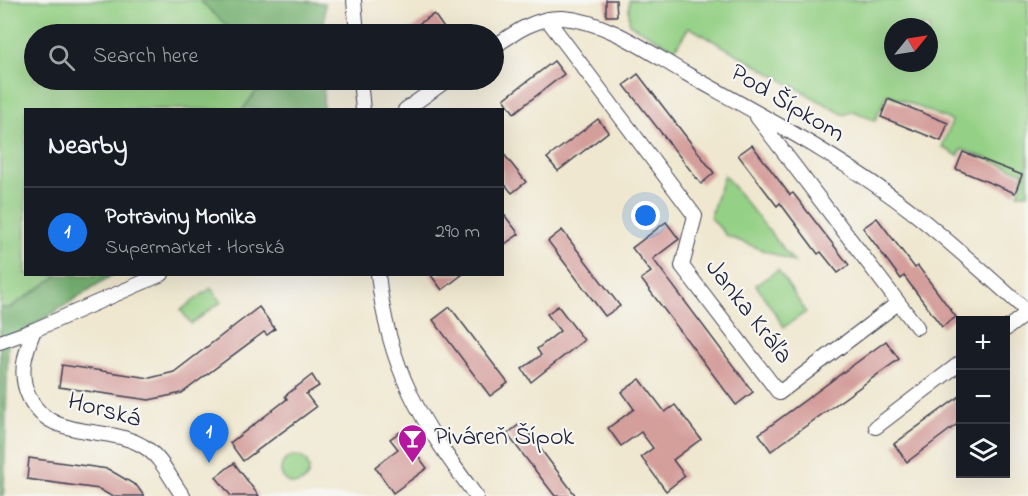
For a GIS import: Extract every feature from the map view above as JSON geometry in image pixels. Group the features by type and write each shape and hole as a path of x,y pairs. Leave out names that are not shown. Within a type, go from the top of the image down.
{"street":[{"path":"354,0 356,24"},
{"name":"Pod Šípkom","path":"504,40 519,30 547,19 578,20 620,35 820,150 915,213 1028,312"},
{"name":"Janka Kráľa","path":"547,19 695,216 682,266 780,393 898,303"},
{"path":"361,90 363,108"},
{"path":"408,108 433,90"},
{"path":"752,111 917,327"},
{"path":"0,342 34,330 157,276"},
{"path":"378,276 393,353 414,406 476,496"},
{"path":"1010,325 1028,312"},
{"name":"Horská","path":"34,330 22,366 26,391 33,406 45,419 60,426 110,434 141,444 157,456 183,496"},
{"path":"876,427 956,366"}],"green space":[{"path":"0,0 199,0 225,24 24,24 24,90 257,90 244,108 24,108 24,276 57,276 9,308 0,308"},
{"path":"199,0 295,0 325,3 324,24 225,24"},
{"path":"629,0 1028,0 1028,194 1018,194 1024,173 962,149 958,156 942,147 952,121 887,94 875,121 854,111 844,115 689,27 675,49 629,24"},
{"path":"257,90 324,90 323,108 244,108"},
{"path":"724,175 794,262 727,236 710,217"},
{"path":"778,270 806,312 784,327 756,285"},
{"path":"58,276 110,276 8,342 4,496 0,496 0,308 10,308"},
{"path":"211,288 221,302 191,324 181,310"},
{"path":"295,456 305,460 309,470 305,480 295,484 285,480 281,470 285,460"}],"building":[{"path":"606,0 616,0 617,16 606,16"},
{"path":"434,14 441,24 418,24"},
{"path":"554,61 564,74 514,113 504,99"},
{"path":"638,74 714,173 701,184 624,85"},
{"path":"888,99 948,123 941,141 881,117"},
{"path":"598,119 608,132 558,171 547,158"},
{"path":"752,145 790,195 793,193 849,265 838,273 821,252 818,254 780,203 777,206 738,155"},
{"path":"963,152 1022,175 1015,193 956,169"},
{"path":"504,154 526,182 512,193 504,183"},
{"path":"504,215 519,234 504,245"},
{"path":"877,218 915,268 918,266 956,317 942,327 904,276 901,279 863,228"},
{"path":"666,222 679,239 653,259 753,392 736,405 641,279 651,272 632,248"},
{"path":"562,230 620,306 605,316 548,241"},
{"path":"432,276 460,276 442,290"},
{"path":"558,306 584,340 531,382 522,369 541,355 537,349 560,331 547,314"},
{"path":"259,307 275,329 267,335 264,332 182,393 149,400 59,387 62,365 150,378 174,372"},
{"path":"450,307 508,383 490,396 433,320"},
{"path":"886,341 899,359 771,451 759,434"},
{"path":"312,375 319,386 306,394 316,407 243,461 230,443 287,399 285,396"},
{"path":"640,379 665,412 675,405 701,439 673,460 685,476 666,491 641,457 653,448 641,432 621,446 608,428 634,409 622,392"},
{"path":"956,399 956,425 907,462 894,444"},
{"path":"521,423 576,496 555,496 507,434"},
{"path":"400,432 427,468 393,493 375,467 398,449 390,439"},
{"path":"29,458 108,469 137,486 144,496 111,496 99,489 27,479"},
{"path":"234,463 259,496 231,496 216,477"}],"place":[{"name":"Potraviny Monika","path":"209,463"},
{"name":"Piváreň Šípok","path":"413,464"}]}
